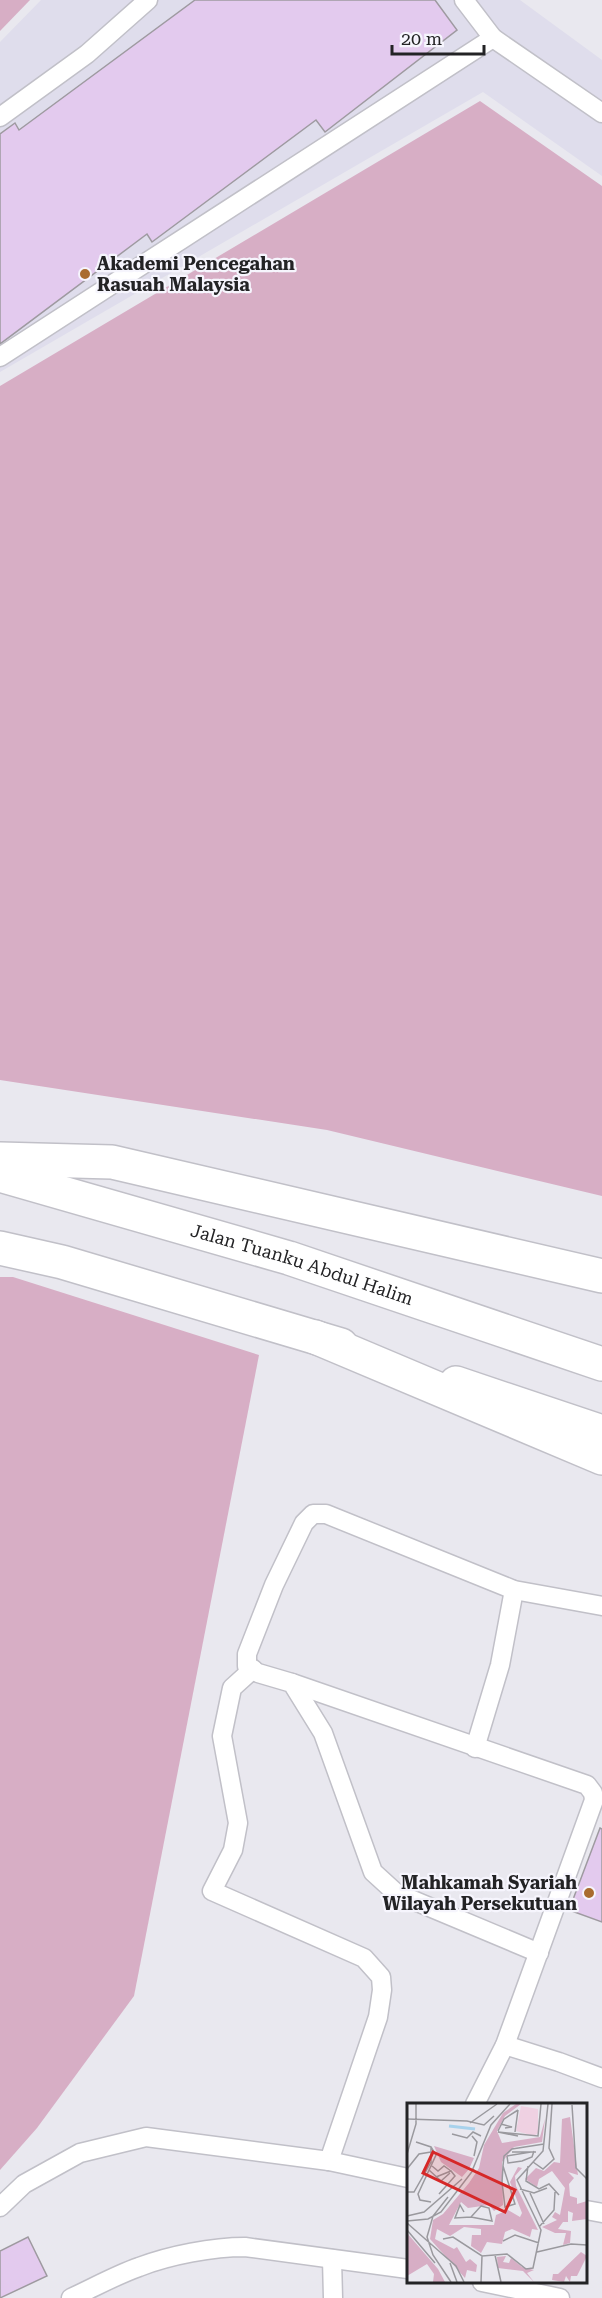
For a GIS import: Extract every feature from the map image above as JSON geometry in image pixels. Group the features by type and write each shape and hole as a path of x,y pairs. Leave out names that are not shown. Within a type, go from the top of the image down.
{"main road":[{"path":"0,1159 112,1162 602,1276"},
{"name":"Jalan Tuanku Abdul Halim","path":"0,1175 289,1258 602,1364"},
{"path":"0,1248 62,1262 315,1336 602,1432"},
{"path":"315,1336 602,1458"}],"lane":[{"path":"0,117 87,54 148,0"},
{"path":"464,0 492,38 602,112"},
{"path":"0,357 492,38"},
{"path":"476,2103 505,2045 594,1800 593,1793 586,1785 253,1670 247,1666 247,1654 274,1585 304,1523 313,1514 326,1514 514,1590 602,1606"},
{"path":"475,1748 500,1665 514,1590"},
{"path":"253,1670 232,1688 222,1736 238,1824 233,1850 212,1891 364,1958 381,1977 382,1990 378,2017 328,2161"},
{"path":"292,1683 322,1733 373,1872 378,1878 396,1893 539,1953"},
{"path":"505,2045 602,2078"},
{"path":"0,2206 24,2184 80,2153 146,2137 328,2161 407,2178"},
{"path":"587,2210 602,2213"},
{"path":"71,2298 139,2267 160,2260 227,2247 245,2247 407,2269"},
{"path":"332,2259 333,2298"},
{"path":"487,2283 560,2298"}],"shaded area":[{"path":"0,0 30,0 0,31"},
{"name":"Akademi Pencegahan Rasuah Malaysia","path":"41,0 520,0 602,60 602,176 483,92 0,372 0,42"},
{"path":"480,101 602,186 602,1196 327,1130 0,1080 0,386"},
{"path":"0,1277 13,1277 259,1355 134,1996 37,2128 0,2170"}],"building":[{"path":"195,0 435,0 457,30 325,132 316,120 152,242 147,234 0,344 0,134 15,123 19,130"},
{"name":"Mahkamah Syariah Wilayah Persekutuan","path":"600,1828 602,1829 602,1922 569,1910"},
{"path":"28,2237 47,2276 0,2298 0,2251"}],"place":[{"name":"Akademi Pencegahan Rasuah Malaysia","path":"85,274"},
{"name":"Mahkamah Syariah Wilayah Persekutuan","path":"589,1893"}]}
